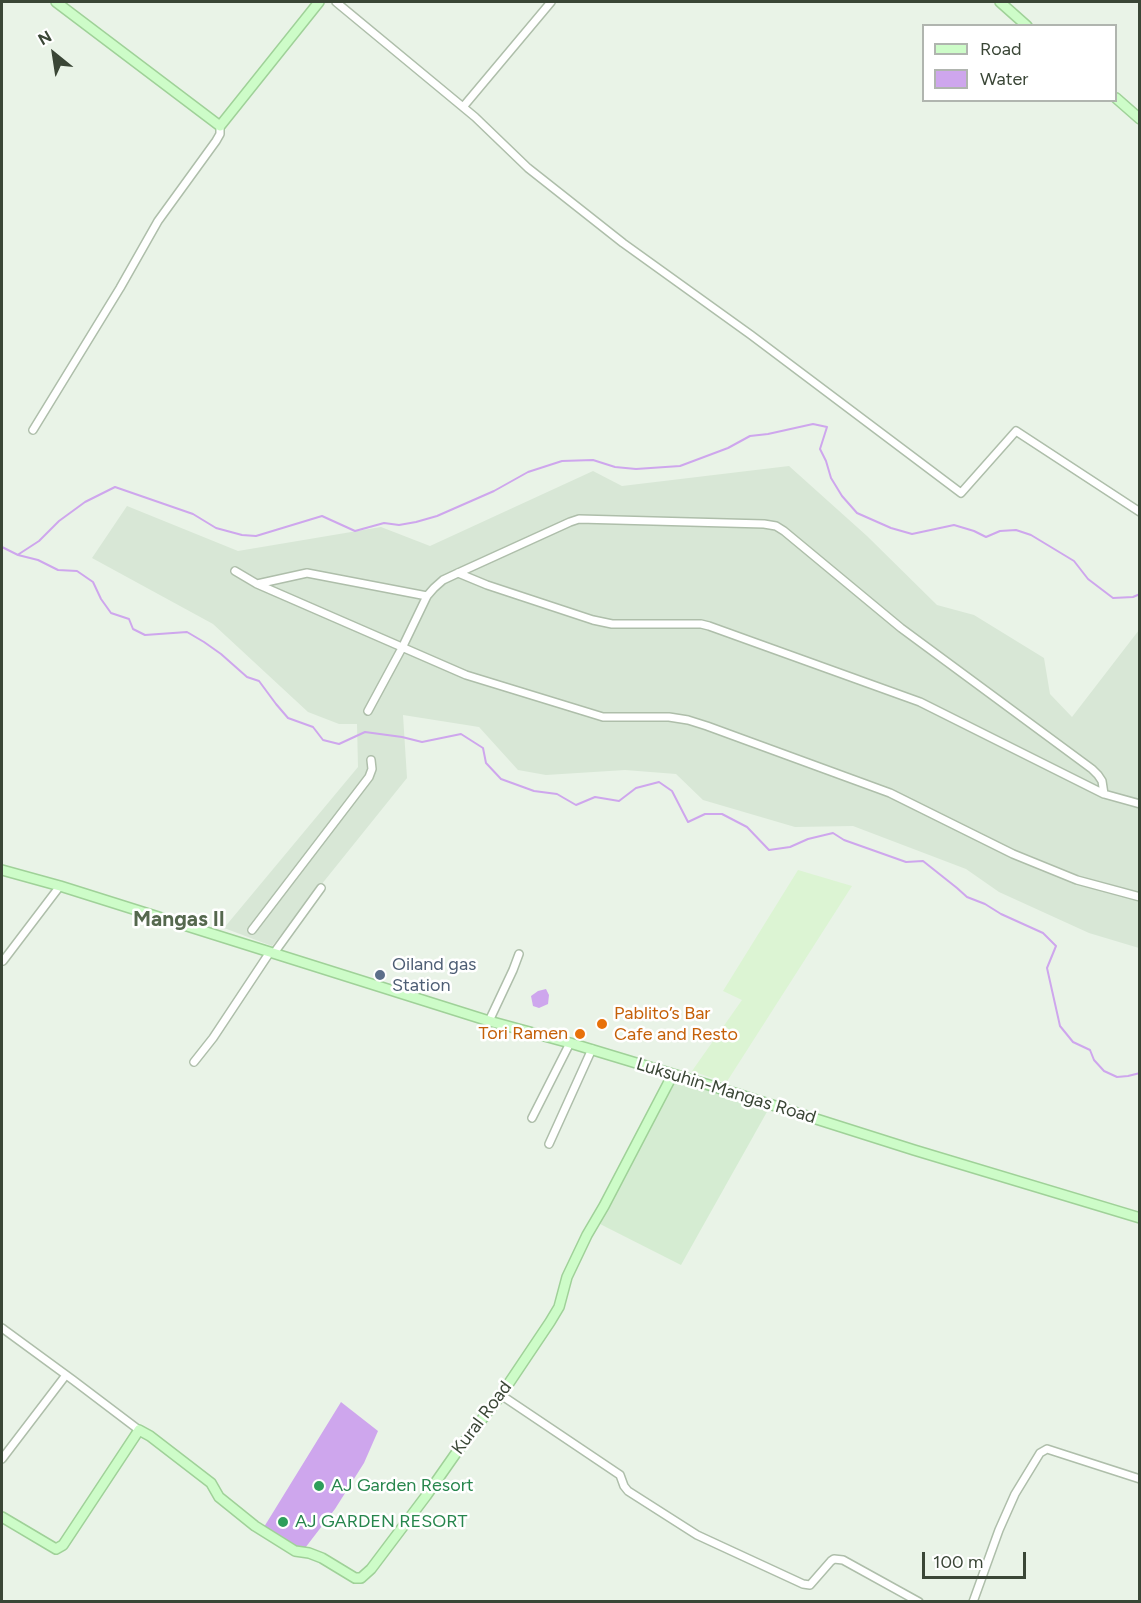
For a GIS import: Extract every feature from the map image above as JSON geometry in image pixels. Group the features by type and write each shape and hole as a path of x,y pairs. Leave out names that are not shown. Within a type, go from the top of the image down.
{"street":[{"path":"56,2 220,126"},
{"path":"33,430 158,221 216,141 220,134 220,126 319,2"},
{"path":"336,2 463,107 528,168 623,243 751,334 961,493 1016,431 1140,512"},
{"path":"463,107 551,2"},
{"path":"1000,2 1025,24"},
{"path":"1117,99 1140,119"},
{"path":"368,711 427,596 443,580 579,519 764,524 776,526 784,531 901,628 1092,769 1102,781 1104,794"},
{"path":"235,571 257,584 465,675 591,715 669,717 707,726 890,793 1013,854 1077,880 1140,897"},
{"path":"257,584 307,573 427,596"},
{"path":"458,573 487,585 602,622 621,625 701,624 709,626 920,702 1104,794 1140,804"},
{"path":"241,943 369,777 372,769 371,760"},
{"name":"Luksuhin-Mangas Road","path":"2,870 60,886 489,1021 673,1074 1140,1218"},
{"path":"3,962 60,886"},
{"path":"194,1062 272,952 321,888"},
{"path":"489,1021 519,954"},
{"path":"532,1118 570,1043"},
{"path":"549,1144 592,1050"},
{"name":"Kural Road","path":"139,1430 150,1436 211,1484 219,1497 255,1526 295,1551 309,1552 354,1578 361,1578 371,1569 501,1395 559,1306 567,1276 587,1235 673,1074"},
{"path":"2,1328 139,1430 63,1545 56,1549 2,1517"},
{"path":"2,1459 66,1375"},
{"path":"501,1395 620,1475 628,1491 697,1536 803,1584 810,1585 834,1559 843,1560 918,1602"},
{"path":"973,1602 987,1560 1015,1494 1040,1453 1047,1449 1140,1479"}],"shaded area":[{"path":"789,466 867,536 937,605 974,615 1044,658 1050,694 1072,717 1139,630 1139,948 1089,933 999,892 966,869 853,826 795,827 703,800 676,774 625,770 546,775 518,770 479,727 403,715 407,778 272,946 224,928 358,767 357,724 339,724 308,712 213,624 92,558 127,506 238,551 381,527 430,546 593,471 622,486"},
{"path":"798,870 852,886 726,1083 692,1071 742,1000 723,991"},
{"path":"675,1078 768,1110 681,1265 600,1224"}],"water":[{"path":"546,989 549,995 548,1004 539,1008 533,1006 531,996"},
{"name":"AJ Garden Resort","path":"341,1402 378,1431 364,1463 335,1509 302,1552 264,1527"}],"waterway":[{"path":"19,554 39,541 59,521 85,502 115,487 193,514 216,528 242,535 256,536 322,516 355,531 384,523 399,525 437,516 494,491 528,472 562,461 593,460 615,467 636,469 680,466 728,448 750,436 813,424 827,427 820,449 831,478 842,496 857,513 891,528 912,534 954,525 986,537 1000,531 1016,530 1031,535 1074,561 1088,579 1113,598 1133,597 1140,594"},
{"path":"2,547 58,570 77,571 93,582 111,613 129,619 133,629 145,635 187,632 204,642 247,677 259,681 288,718 313,727 323,740 339,744 365,732 422,742 461,734 483,748 486,763 501,779 534,791 557,794 576,805 595,797 619,801 636,788 659,782 672,791 688,822 705,814 722,814 747,827 769,850 790,847 808,839 833,833 844,840 906,862 923,861 967,897 1043,933 1056,946 1047,968 1060,1026 1073,1042 1090,1050 1094,1060 1104,1071 1117,1077 1140,1073"}],"place":[{"name":"Oiland gas Station","path":"380,975"},
{"name":"Pablito’s Bar Cafe and Resto","path":"602,1024"},
{"name":"Tori Ramen","path":"580,1034"},
{"name":"AJ Garden Resort","path":"319,1486"},
{"name":"AJ GARDEN RESORT","path":"283,1522"}],"district":[{"name":"Mangas II","path":"179,920"}]}
